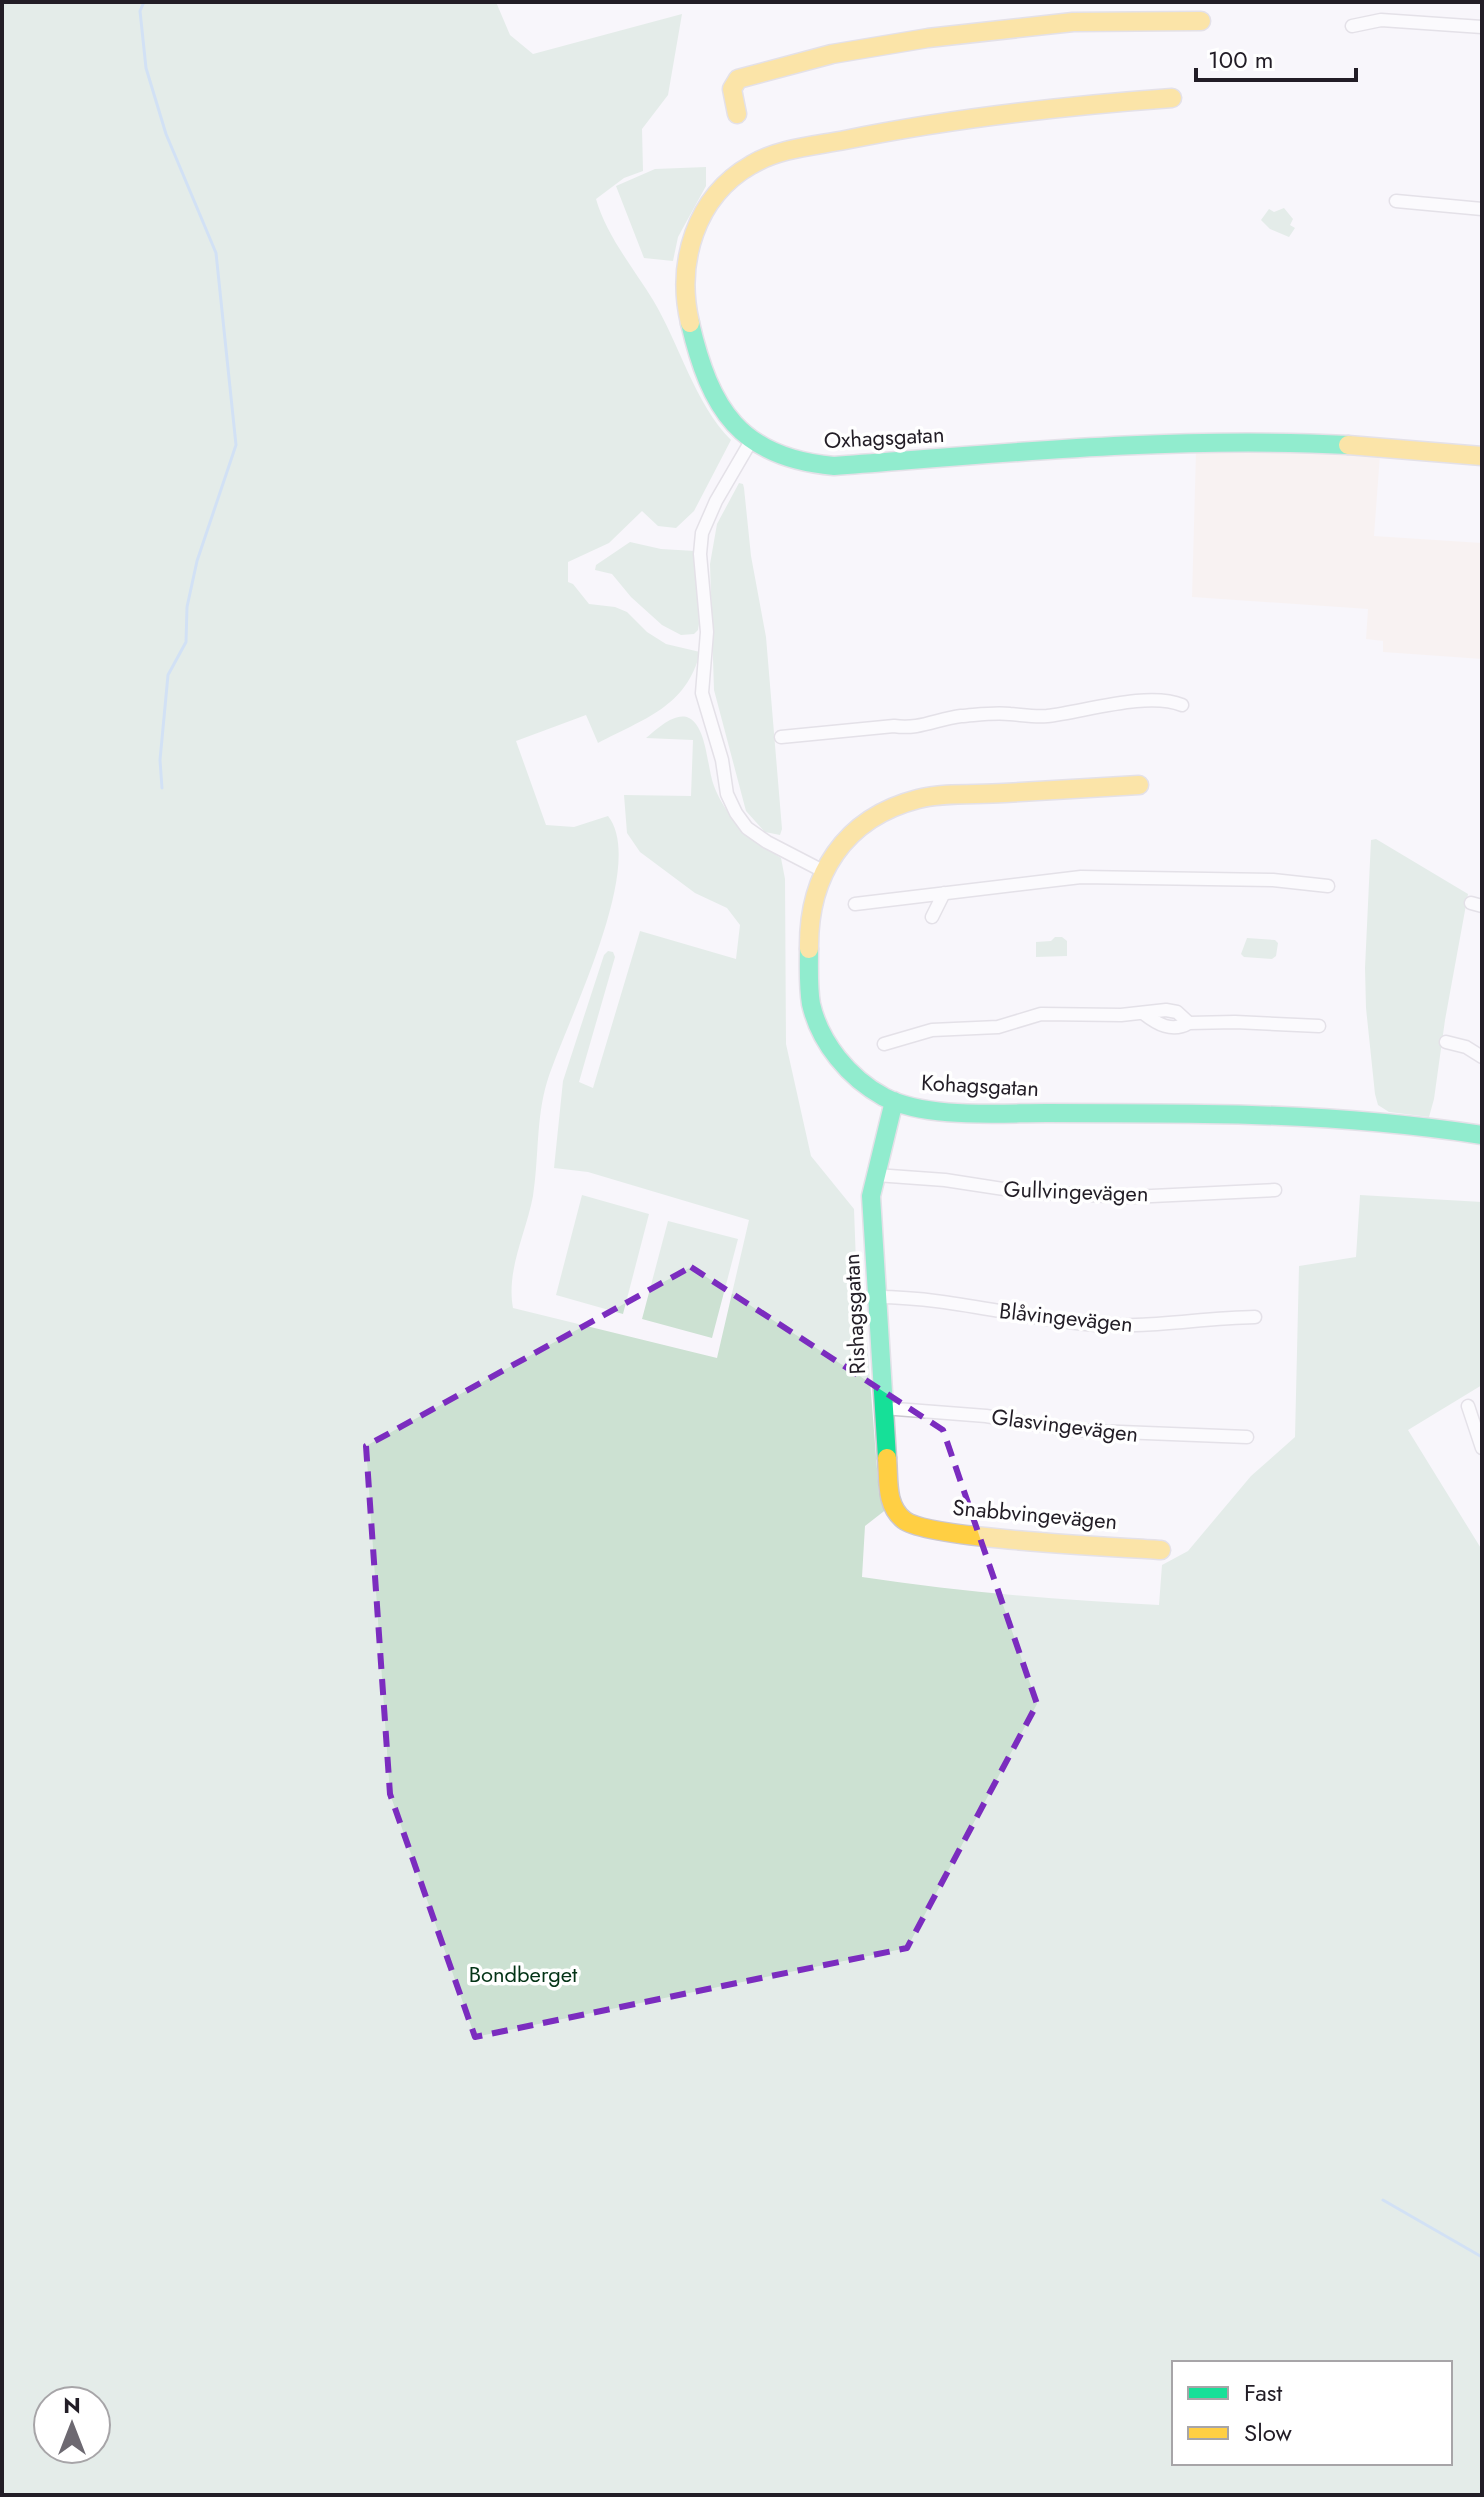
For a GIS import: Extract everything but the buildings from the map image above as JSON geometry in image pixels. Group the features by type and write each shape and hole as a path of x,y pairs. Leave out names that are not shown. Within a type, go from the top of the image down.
{"street":[{"path":"1352,26 1381,20 1482,27"},
{"path":"737,114 732,89 738,79 863,48 1073,22 1201,21"},
{"name":"Oxhagsgatan","path":"1172,98 1000,115 869,135 778,155 752,164 713,199 688,245 684,285 687,311 707,383 718,405 733,426 751,441 776,454 811,465 1207,441 1299,443 1482,456"},
{"path":"1396,201 1482,209"},
{"path":"751,441 716,501 702,533 700,554 707,632 702,693 722,760 727,794 736,813 747,828 767,842 823,871"},
{"path":"781,737 894,726 916,727 961,716 1047,716 1123,703 1167,701 1182,705"},
{"name":"Kohagsgatan","path":"1139,785 921,798 892,806 850,835 823,871 810,915 812,1008 834,1054 857,1078 894,1101 926,1110 1273,1116 1425,1127 1482,1135"},
{"path":"855,904 1081,877 1273,880 1328,886"},
{"path":"932,917 944,893"},
{"path":"884,1044 932,1030 998,1027 1041,1014 1166,1010 1177,1012 1189,1023 1319,1026"},
{"path":"1446,1042 1466,1047 1482,1057"},
{"name":"Rishagsgatan","path":"894,1101 871,1196 888,1496 896,1514 905,1521"},
{"name":"Gullvingevägen","path":"876,1175 945,1180 1023,1192 1131,1197 1275,1190"},
{"name":"Blåvingevägen","path":"877,1297 949,1303 1095,1325 1149,1325 1255,1317"},
{"path":"1468,1406 1482,1448"},
{"name":"Glasvingevägen","path":"883,1408 986,1416 1070,1430 1247,1437"},
{"name":"Snabbvingevägen","path":"905,1521 918,1527 993,1537 1161,1550"}],"highlighted area":[{"path":"691,1267 943,1430 1037,1704 907,1948 475,2037 390,1794 366,1446"}],"shaded area":[{"path":"1196,451 1380,455 1374,536 1482,543 1482,659 1383,652 1383,641 1366,639 1368,609 1192,597"}],"green space":[{"name":"Bondberget","path":"2,2 496,2 510,35 533,54 682,14 668,95 642,129 643,171 624,178 596,199 613,239 653,300 707,409 731,440 694,511 676,528 658,526 642,511 609,543 568,562 568,582 589,604 615,607 627,612 647,632 666,644 700,652 685,686 661,709 598,743 586,715 516,741 546,825 574,827 608,816 618,839 618,871 599,947 543,1096 533,1196 512,1280 513,1308 717,1358 749,1220 588,1172 554,1168 563,1081 604,955 608,951 613,952 615,957 579,1082 593,1088 640,931 736,959 740,925 727,908 695,893 640,852 627,833 624,795 691,796 693,740 646,738 666,722 678,717 689,718 700,730 714,786 730,815 749,835 781,858 785,879 786,1044 811,1156 854,1209 857,1290 863,1292 879,1494 894,1487 897,1501 865,1526 862,1577 1010,1595 1159,1605 1162,1565 1188,1551 1251,1476 1295,1437 1299,1266 1356,1257 1360,1195 1482,1202 1482,1385 1408,1430 1482,1550 1482,2495 2,2495"},
{"path":"706,167 706,186 678,237 673,261 644,258 616,186 655,169"},
{"path":"1284,208 1293,219 1290,225 1295,228 1289,237 1270,229 1261,220 1269,209 1274,212"},
{"path":"739,483 744,488 751,556 766,637 782,829 780,835 765,832 746,811 714,690 710,564 717,524"},
{"path":"630,542 661,549 695,551 699,624 694,634 681,635 662,625 631,597 612,574 595,570 596,565"},
{"path":"1376,839 1468,894 1429,1117 1389,1112 1378,1105 1375,1094 1365,968 1371,840"},
{"path":"1055,937 1067,941 1067,956 1036,957 1036,942 1051,941"},
{"path":"1247,938 1275,940 1278,943 1276,956 1272,959 1244,957 1241,954"},
{"path":"582,1195 649,1214 623,1314 556,1295"},
{"path":"668,1221 738,1239 712,1338 642,1319"}],"waterway":[{"path":"144,2 140,11 146,68 166,134 216,253 236,445 197,561 187,607 186,642 168,675 160,760 162,788"},
{"path":"1383,2200 1482,2257"}],"traffic: fast":[{"path":"690,323 708,380 734,424 752,440 802,461 834,466 1155,444 1348,445"},
{"path":"809,949 811,1004 829,1046 859,1080 901,1104 963,1113 1309,1117 1482,1135"},
{"path":"887,1458 871,1196 894,1101"}],"traffic: slow":[{"path":"737,114 732,89 738,79 832,54 928,38 1073,22 1201,21"},
{"path":"690,323 686,300 688,255 703,213 732,179 762,159 797,148 967,119 1172,98"},
{"path":"1348,445 1482,456"},
{"path":"809,949 815,897 835,853 851,835 892,808 939,795 1139,785"},
{"path":"887,1458 889,1492 894,1507 904,1520 920,1527 985,1537 1161,1550"}]}
